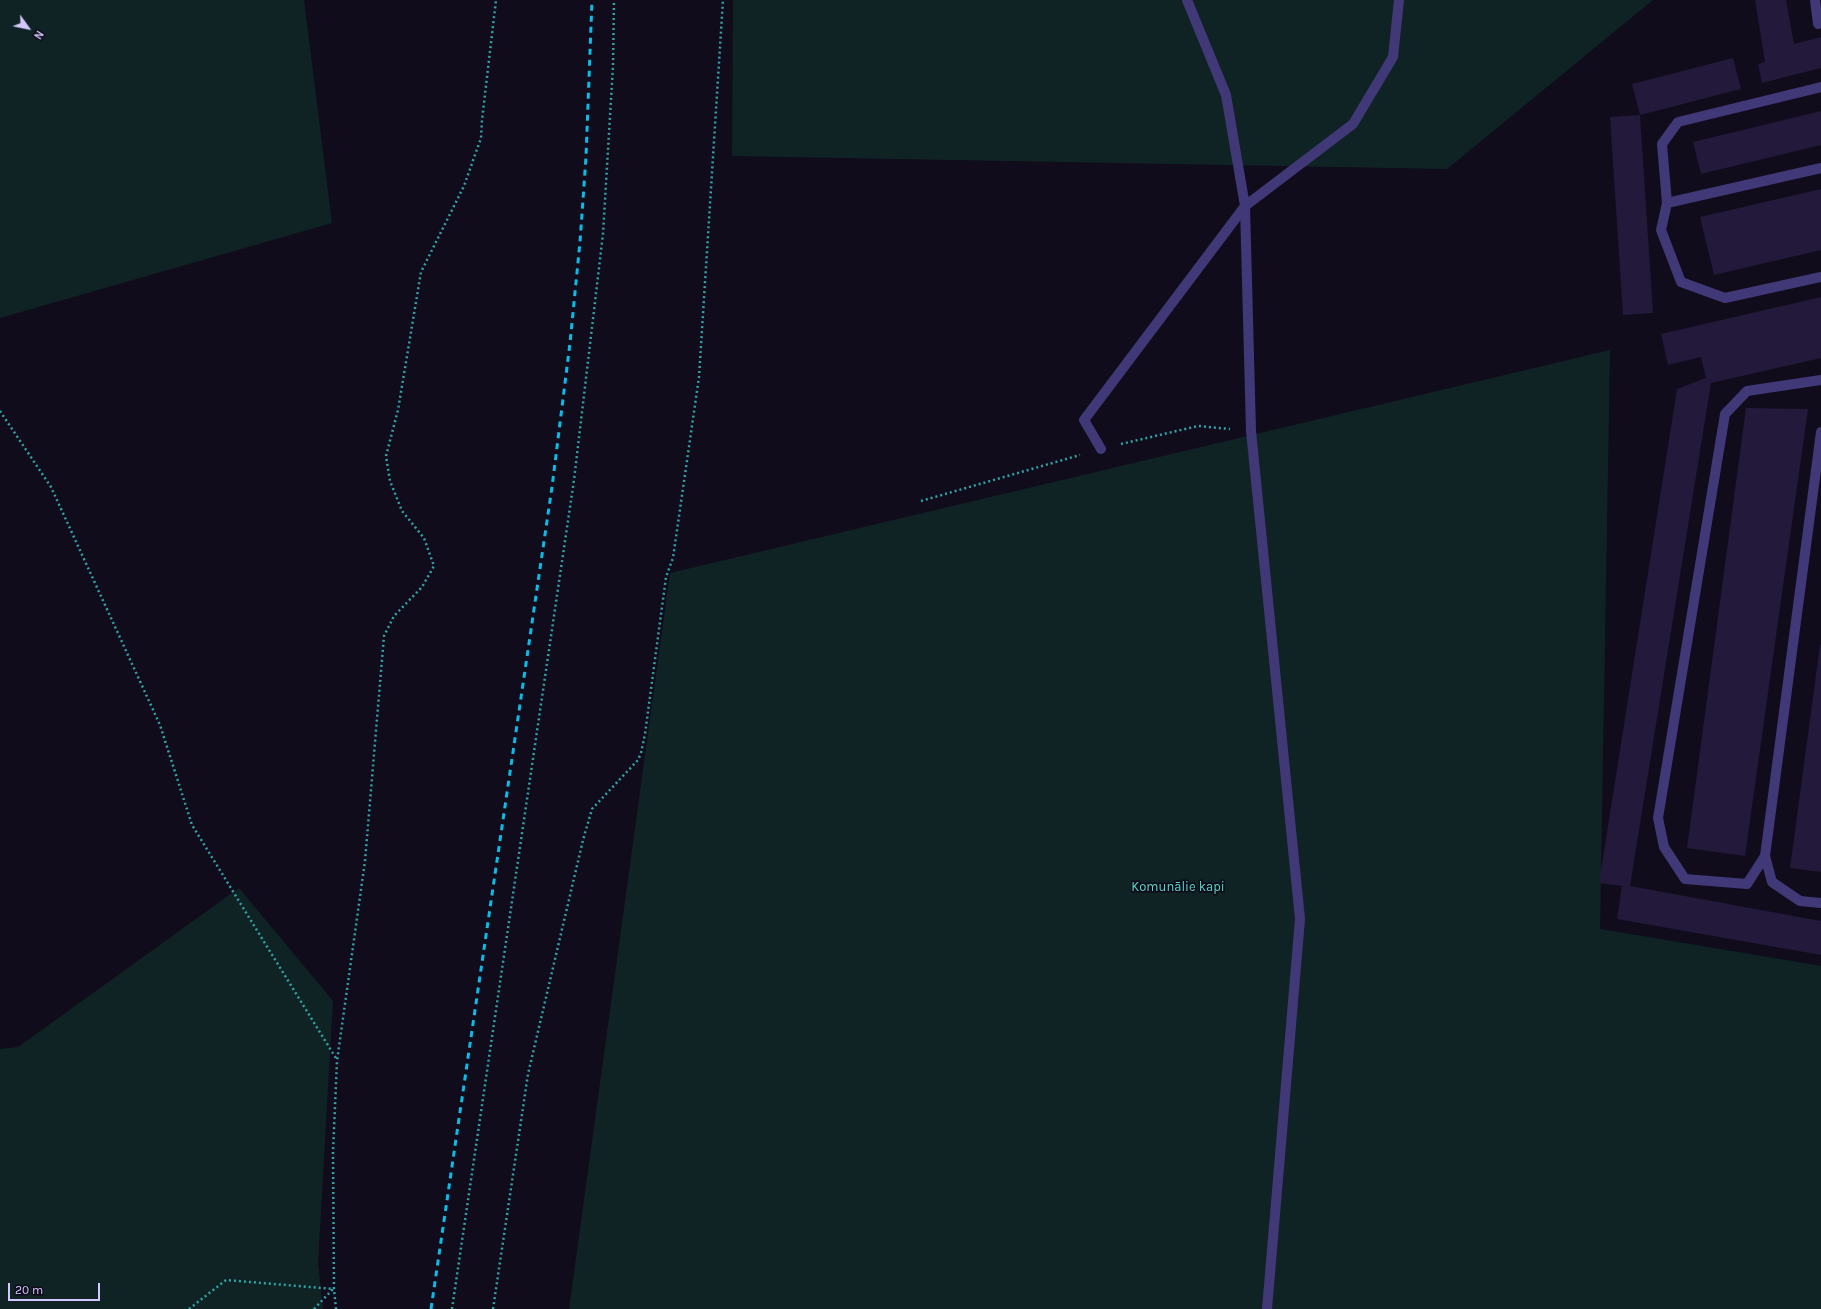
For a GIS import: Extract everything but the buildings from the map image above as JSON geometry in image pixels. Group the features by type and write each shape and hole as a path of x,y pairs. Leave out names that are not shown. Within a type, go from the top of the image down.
{"lane":[{"path":"1187,0 1226,95 1245,206 1251,432 1300,919 1267,1309"},
{"path":"1101,449 1084,420 1245,206 1353,124 1394,57 1399,0"},
{"path":"1815,0 1818,24"},
{"path":"1821,87 1678,122 1662,144 1667,203 1661,230 1681,282 1725,298 1821,277"},
{"path":"1667,203 1821,168"},
{"path":"1765,856 1747,884 1685,879 1664,847 1658,818 1726,414 1748,391 1821,380"},
{"path":"1821,432 1765,856 1772,882 1800,901 1821,903"}],"path":[{"path":"336,1309 334,1289 333,1152 337,1061 365,862 384,636 394,616 422,587 434,566 424,538 402,511 390,481 386,456 398,410 421,272 464,186 481,138 496,0"},
{"path":"452,1309 575,472 603,234 613,66 614,0"},
{"path":"493,1309 528,1074 583,840 592,809 638,760 645,734 666,577 673,558 699,377 723,0"},
{"path":"0,410 52,487 160,725 192,825 337,1061"},
{"path":"189,1309 226,1280 334,1289"},
{"path":"314,1309 334,1289"}],"green space":[{"path":"0,0 304,0 332,223 0,318"},
{"path":"733,0 1653,0 1447,169 732,156"},
{"name":"Komunālie kapi","path":"1610,350 1600,929 1821,966 1821,1309 569,1309 670,573"},
{"path":"239,888 333,1001 318,1263 323,1309 0,1309 0,1049 18,1047"}],"railway":[{"path":"431,1309 552,487 570,343 580,242 586,157 592,0"}]}
